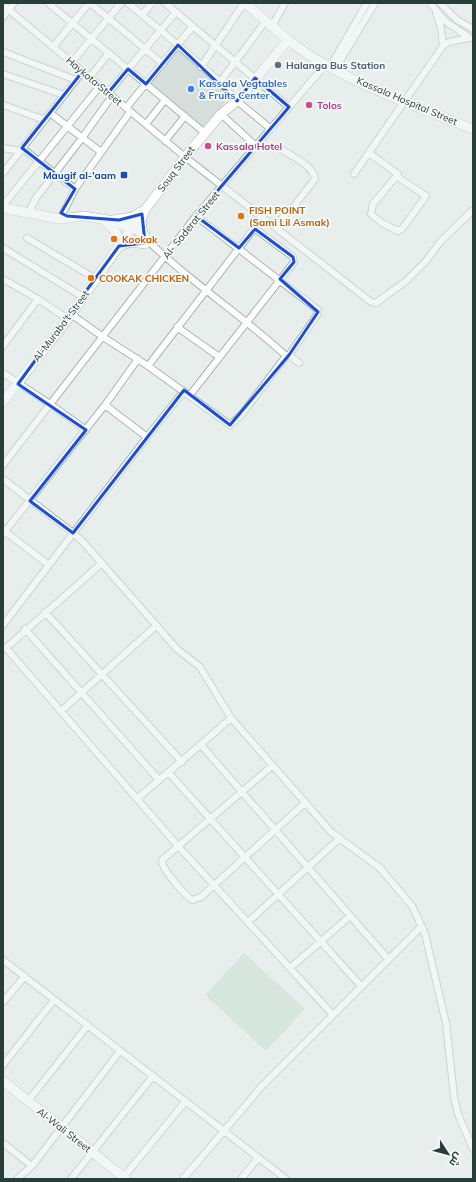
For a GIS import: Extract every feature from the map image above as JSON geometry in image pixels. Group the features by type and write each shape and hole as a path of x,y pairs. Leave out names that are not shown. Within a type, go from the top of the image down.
{"main road":[{"name":"Kassala Hospital Street","path":"244,3 288,40 330,67 405,101 473,129"},
{"name":"Souq Street","path":"145,210 205,133 221,114 237,101 288,40"},
{"path":"4,205 63,216 84,216 107,220 130,230"},
{"path":"107,220 126,218 145,210"},
{"path":"107,220 117,234 120,244 146,242 141,225 145,210"},
{"name":"Al-Muraba't Street","path":"3,402 69,317 145,210"},
{"name":"Al-Wali Street","path":"3,1081 124,1178"}],"street":[{"path":"3,17 14,3"},
{"path":"48,3 205,133"},
{"path":"53,47 90,3 163,64"},
{"path":"72,62 121,3"},
{"path":"128,3 220,82 237,101 271,129"},
{"path":"142,15 152,3"},
{"path":"165,3 194,26 235,63 289,106"},
{"path":"201,67 216,47 244,3"},
{"path":"220,82 285,3"},
{"path":"330,67 367,3"},
{"path":"330,67 375,3"},
{"path":"430,3 436,12 453,28 471,38"},
{"path":"440,3 457,20 473,29"},
{"name":"Haykota Street","path":"3,5 165,141 371,302 376,303 406,281 425,262 442,241 473,210"},
{"path":"30,210 36,198 55,176 128,69 176,12"},
{"path":"436,12 441,28 443,46"},
{"path":"63,216 74,189 128,110 146,84 194,26"},
{"path":"354,174 443,46 449,42 471,38"},
{"path":"3,52 76,80"},
{"path":"90,77 109,53"},
{"name":"Al- Saderat Street","path":"3,465 196,216 257,147 289,106 330,67"},
{"path":"3,173 83,71"},
{"path":"3,74 64,95"},
{"path":"4,205 100,86"},
{"path":"146,124 165,100"},
{"path":"3,105 45,120"},
{"path":"50,113 100,152"},
{"path":"221,114 257,147"},
{"path":"165,141 184,116"},
{"path":"3,148 21,150 38,161 55,176 74,189"},
{"path":"274,226 294,206 315,179 311,170 279,148"},
{"path":"369,153 398,174 396,176 426,196 402,229 398,231 382,223 371,214 374,204 388,186 398,174"},
{"path":"4,282 38,299 138,359 230,425 244,411 288,356 317,315 318,310 280,279 196,216"},
{"path":"130,230 157,249 288,356 299,362"},
{"path":"148,366 253,230 258,230 294,259 294,262 218,356 190,395"},
{"path":"27,238 96,279"},
{"path":"3,248 83,297"},
{"path":"3,346 38,299"},
{"path":"177,327 218,356"},
{"path":"49,565 4,532 86,430 138,359"},
{"path":"3,373 86,430"},
{"path":"3,625 146,437 184,391"},
{"path":"105,405 146,437"},
{"path":"3,479 30,501 73,532 158,625 177,649 200,667 231,718 331,832 380,868 412,906 422,926 446,1023 454,1097 458,1114 473,1149"},
{"path":"102,563 25,629 6,648 178,846 333,1015"},
{"path":"45,612 182,762"},
{"path":"61,711 158,625"},
{"path":"25,629 159,780"},
{"path":"137,798 182,762 231,718"},
{"path":"201,745 388,959"},
{"path":"272,766 166,856 161,863 187,896 193,900 197,899 305,803"},
{"path":"168,772 361,986"},
{"path":"248,922 340,838"},
{"path":"290,968 349,916"},
{"path":"183,1179 222,1131 262,1086 422,926"},
{"path":"3,960 222,1131 286,1179"},
{"path":"3,1002 25,976"},
{"path":"3,1065 54,1000"},
{"path":"28,1101 88,1025"},
{"path":"17,1179 32,1166 62,1129 120,1051"},
{"path":"71,1179 153,1076"},
{"path":"124,1178 185,1102"},
{"path":"3,1143 32,1166"},
{"path":"241,1179 258,1158"}],"highlighted area":[{"path":"178,45 237,101 255,78 289,107 196,216 239,248 255,229 293,257 294,262 280,279 318,312 289,355 230,425 184,390 73,533 30,501 86,430 18,384 119,246 145,243 142,214 119,220 67,216 61,213 75,189 22,148 83,71 108,93 128,69 146,84"}],"shaded area":[{"name":"Kassala Vegtables & Fruits Center","path":"178,50 232,94 203,129 150,84"}],"green space":[{"path":"244,953 305,1009 266,1051 205,995"}],"place":[{"name":"Halanga Bus Station","path":"278,65"},
{"name":"Kassala Vegtables & Fruits Center","path":"191,89"},
{"name":"Tolos","path":"309,105"},
{"name":"Kassala Hotel","path":"208,146"},
{"name":"Maugif al-'aam","path":"124,175"},
{"name":"FISH POINT (Sami Lil Asmak)","path":"241,216"},
{"name":"Kookak","path":"114,239"},
{"name":"COOKAK CHICKEN","path":"91,278"}]}
